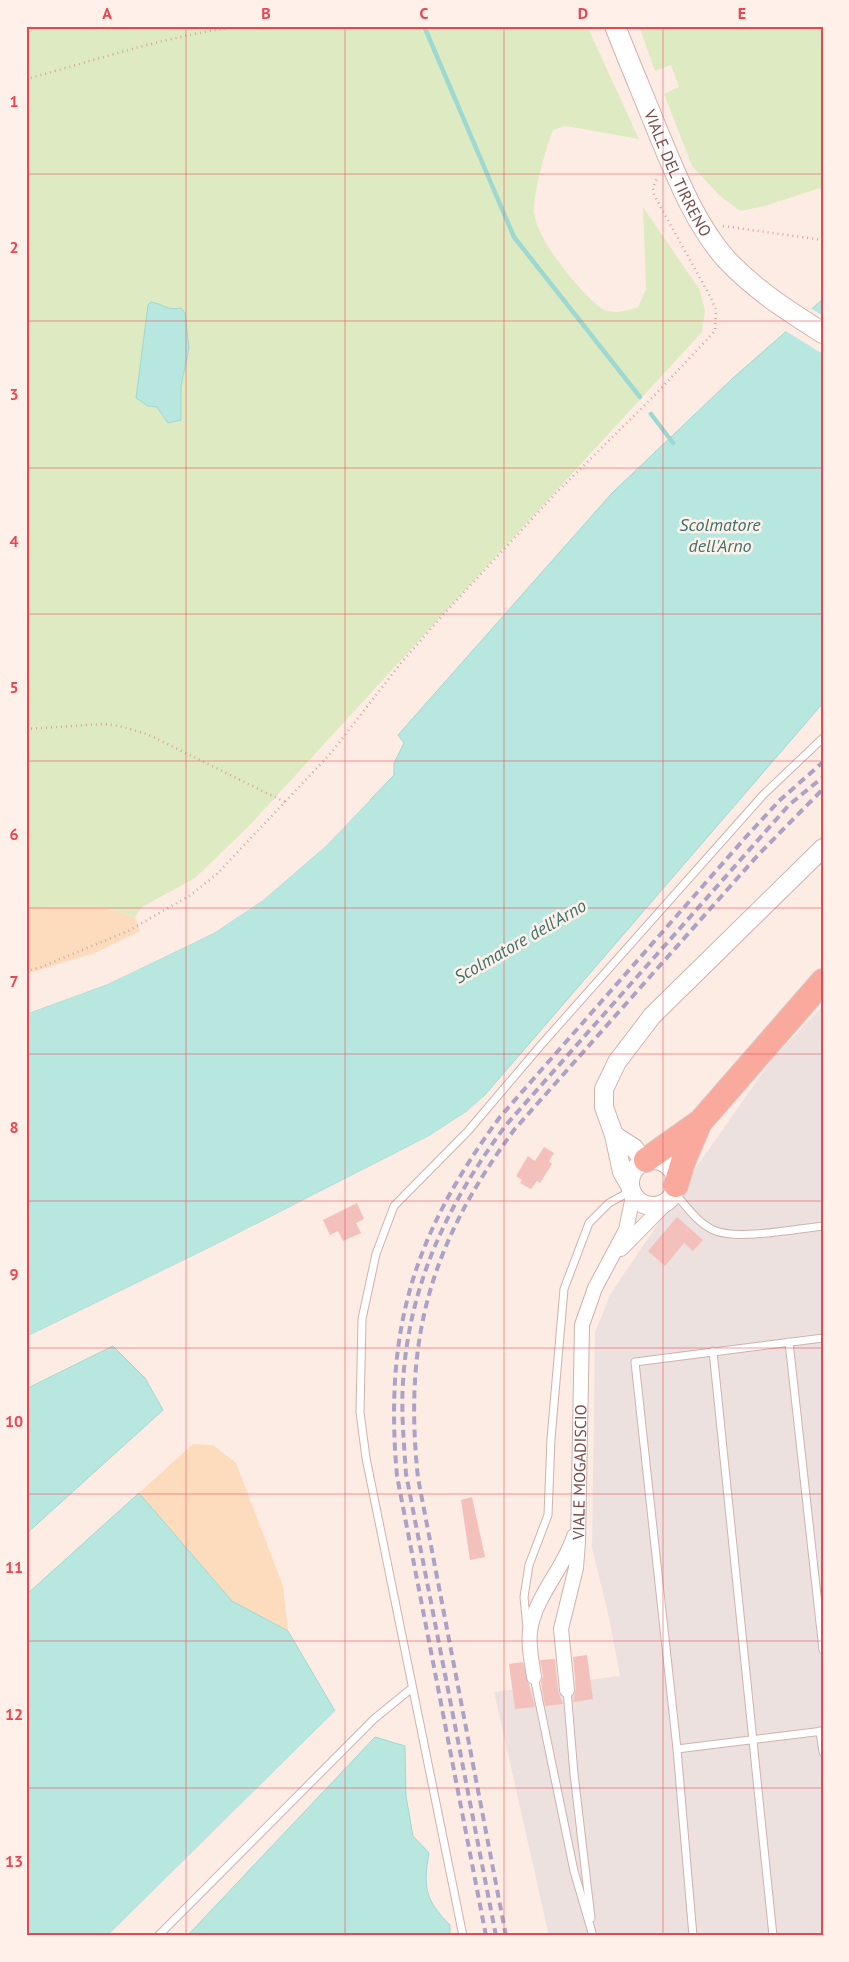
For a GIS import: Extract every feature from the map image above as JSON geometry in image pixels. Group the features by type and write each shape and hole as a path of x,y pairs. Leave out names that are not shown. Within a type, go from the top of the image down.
{"highway":[{"path":"645,1160 701,1120 820,985"},
{"path":"674,1192 689,1145 701,1120"}],"main road":[{"name":"VIALE DEL TIRRENO","path":"615,26 671,165 701,223 725,258 770,301 823,334"}],"street":[{"path":"614,1135 634,1148 645,1160 654,1159 668,1165 676,1178 674,1192 658,1206 651,1206 638,1201 622,1172 614,1135 604,1107 604,1089 628,1044 652,1016 823,848"},
{"name":"VIALE MOGADISCIO","path":"567,1690 561,1630 576,1568 582,1325 595,1288 612,1259 629,1223 633,1170 645,1160"},
{"name":"VIALE MOGADISCIO","path":"612,1259 674,1192"},
{"path":"534,1678 529,1651 530,1631 534,1615 564,1560 577,1526"}],"lane":[{"path":"463,1936 366,1458 360,1412 362,1319 376,1254 394,1206 468,1131 541,1045 763,795 823,738"},
{"path":"529,1651 524,1597 529,1565 548,1515 550,1439 564,1290 589,1223 609,1203 631,1190"},
{"path":"674,1192 699,1220 716,1231 735,1235 823,1226"},
{"path":"693,1936 676,1750 635,1362 823,1338"},
{"path":"790,1342 823,1650"},
{"path":"713,1351 751,1740 773,1936"},
{"path":"534,1678 574,1871 593,1936"},
{"path":"158,1936 374,1719 412,1688"},
{"path":"567,1690 574,1774 593,1936"},
{"path":"676,1750 822,1731 823,1752"}],"path":[{"path":"26,79 168,41 242,26"},
{"path":"26,971 41,967 128,930 189,896 216,874 331,753 401,663 443,615 556,492 653,397 714,331 716,310 654,195 653,188"},
{"path":"701,223 823,240"},
{"path":"26,729 104,724 119,726 147,734 285,802"}],"shaded area":[{"path":"823,1006 823,1936 549,1936 494,1692 620,1676 609,1618 592,1548 595,1332 611,1293 695,1169 773,1058"}],"green space":[{"path":"26,26 587,26 639,139 566,126 553,130 544,159 534,205 534,212 542,236 571,278 601,308 614,312 638,307 646,289 643,207 700,290 705,311 702,332 248,827 195,878 142,907 135,917 103,907 26,909"},
{"path":"639,26 823,26 823,195 820,188 765,206 740,211 720,196 692,166 664,94 679,87 671,65 655,71"}],"sand":[{"path":"103,907 135,917 140,931 95,953 26,974 26,909"},
{"path":"193,1444 213,1445 236,1463 283,1586 288,1631 232,1601 139,1493"}],"water":[{"name":"Scolmatore dell'Arno","path":"823,299 823,703 483,1097 466,1112 429,1136 215,1245 26,1337 26,1014 108,984 214,933 262,901 326,846 394,775 394,763 404,743 398,735 612,493 733,378"},
{"path":"151,302 168,308 181,308 185,313 189,348 181,386 181,420 168,423 157,407 148,406 136,398 148,305"},
{"path":"113,1346 145,1378 163,1410 26,1534 26,1389"},
{"path":"139,1493 232,1601 288,1631 335,1711 107,1936 26,1936 26,1595"},
{"path":"375,1737 405,1746 406,1796 413,1836 429,1853 426,1875 428,1892 435,1908 450,1925 450,1936 187,1936"}],"pier":[{"path":"810,308 823,316 823,354 784,330"},
{"path":"368,799 370,800 326,846 262,901 214,933 108,984 26,1014 26,1012 107,982 213,931 261,899 324,844"},
{"path":"483,1097 484,1099 468,1114 430,1138 216,1247 26,1340 26,1337 215,1245 429,1136 466,1112"},
{"path":"336,1710 336,1713 110,1936 107,1936"}],"building":[{"path":"544,1147 554,1153 549,1161 552,1164 540,1183 537,1181 531,1189 520,1183 522,1180 516,1176 528,1156 535,1161"},
{"path":"357,1203 364,1219 356,1223 361,1233 343,1241 338,1231 330,1235 323,1220"},
{"path":"677,1217 703,1240 693,1251 684,1243 665,1266 648,1251"},
{"path":"472,1497 485,1557 470,1560 461,1500"},
{"path":"587,1655 593,1699 573,1702 576,1689 573,1657"},
{"path":"555,1659 558,1691 563,1704 545,1706 540,1660"},
{"path":"523,1662 535,1707 515,1709 509,1664"}],"waterway":[{"path":"424,26 514,237 640,397"},
{"path":"651,414 673,443"}],"railway":[{"path":"486,1936 397,1476 394,1423 395,1375 401,1329 411,1286 426,1244 445,1202 470,1160 500,1117 745,838 779,801 823,762"},
{"path":"496,1936 406,1474 403,1382 413,1311 435,1246 450,1215 466,1184 506,1125 789,805 823,777"},
{"path":"506,1936 418,1478 414,1427 415,1380 420,1336 429,1294 443,1253 462,1212 485,1172 514,1130 758,855 823,789"}]}
